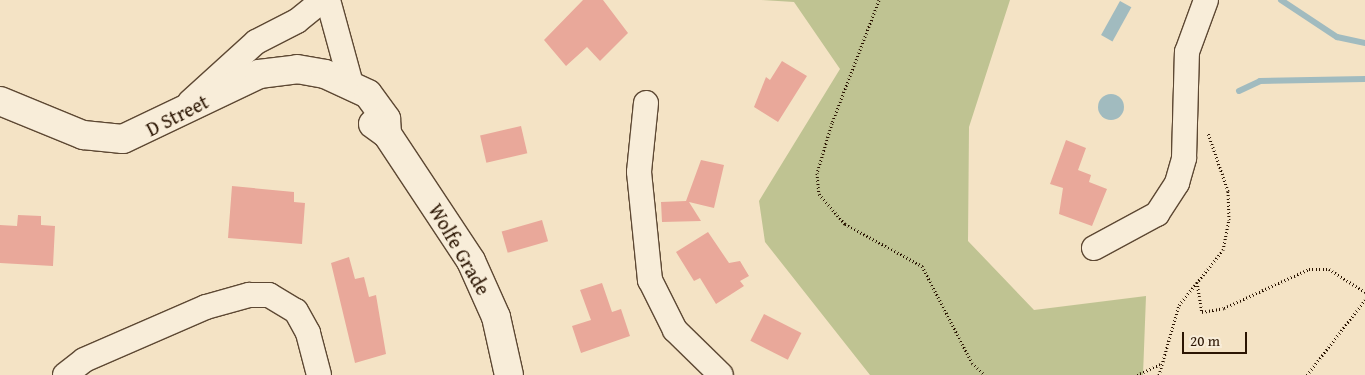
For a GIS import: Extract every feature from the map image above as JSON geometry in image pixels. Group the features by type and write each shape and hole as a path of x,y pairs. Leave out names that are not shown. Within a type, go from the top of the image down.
{"street":[{"path":"173,118 251,46 297,21 323,0"},
{"name":"Wolfe Grade","path":"328,0 356,105 387,134 474,268 500,330 509,375"},
{"path":"1094,248 1157,214 1177,183 1184,158 1187,52 1206,0"},
{"name":"D Street","path":"0,100 83,135 110,140 136,135 249,78 277,69 317,72 352,88"},
{"path":"646,103 639,172 650,280 675,330 721,375"},
{"path":"65,375 84,360 206,307 249,294 269,295 296,311 308,333 319,375"}],"path":[{"path":"879,0 832,123 817,173 819,194 845,224 922,266 972,363 985,375"},
{"path":"1159,375 1179,305 1223,250 1229,220 1228,191 1205,126"},
{"path":"1197,282 1202,312 1224,308 1309,269 1329,270 1365,292"},
{"path":"1307,375 1365,300"},
{"path":"1136,375 1162,364"}],"green space":[{"path":"762,0 1010,0 969,127 968,241 1034,310 1146,296 1143,375 870,375 765,242 759,201 840,69 794,2"}],"water":[{"path":"1120,1 1131,7 1112,41 1101,35"},
{"path":"1111,94 1120,98 1124,107 1120,116 1111,120 1102,116 1098,107 1102,98"}],"building":[{"path":"583,0 603,0 628,33 600,61 587,47 566,66 544,40"},
{"path":"782,61 807,76 778,122 754,107 766,77 770,80"},
{"path":"521,126 527,153 486,163 480,135"},
{"path":"1066,140 1086,148 1078,170 1091,175 1089,182 1107,189 1092,226 1059,214 1063,188 1050,184"},
{"path":"701,160 724,165 714,208 689,202 701,221 662,222 661,202 686,201"},
{"path":"232,186 294,192 294,202 305,203 302,244 228,238"},
{"path":"18,215 41,216 41,225 55,226 53,266 0,263 0,225 17,226"},
{"path":"542,220 548,241 508,253 502,232"},
{"path":"708,232 729,263 740,261 749,276 740,281 744,286 716,304 700,278 694,281 676,252"},
{"path":"349,257 355,279 364,277 369,297 376,295 386,354 355,363 331,263"},
{"path":"602,283 612,312 621,309 630,336 581,353 572,326 591,320 580,290"},
{"path":"764,314 801,333 788,360 750,341"}],"waterway":[{"path":"1281,0 1337,37 1365,43"},
{"path":"1239,91 1260,81 1365,79"}]}
